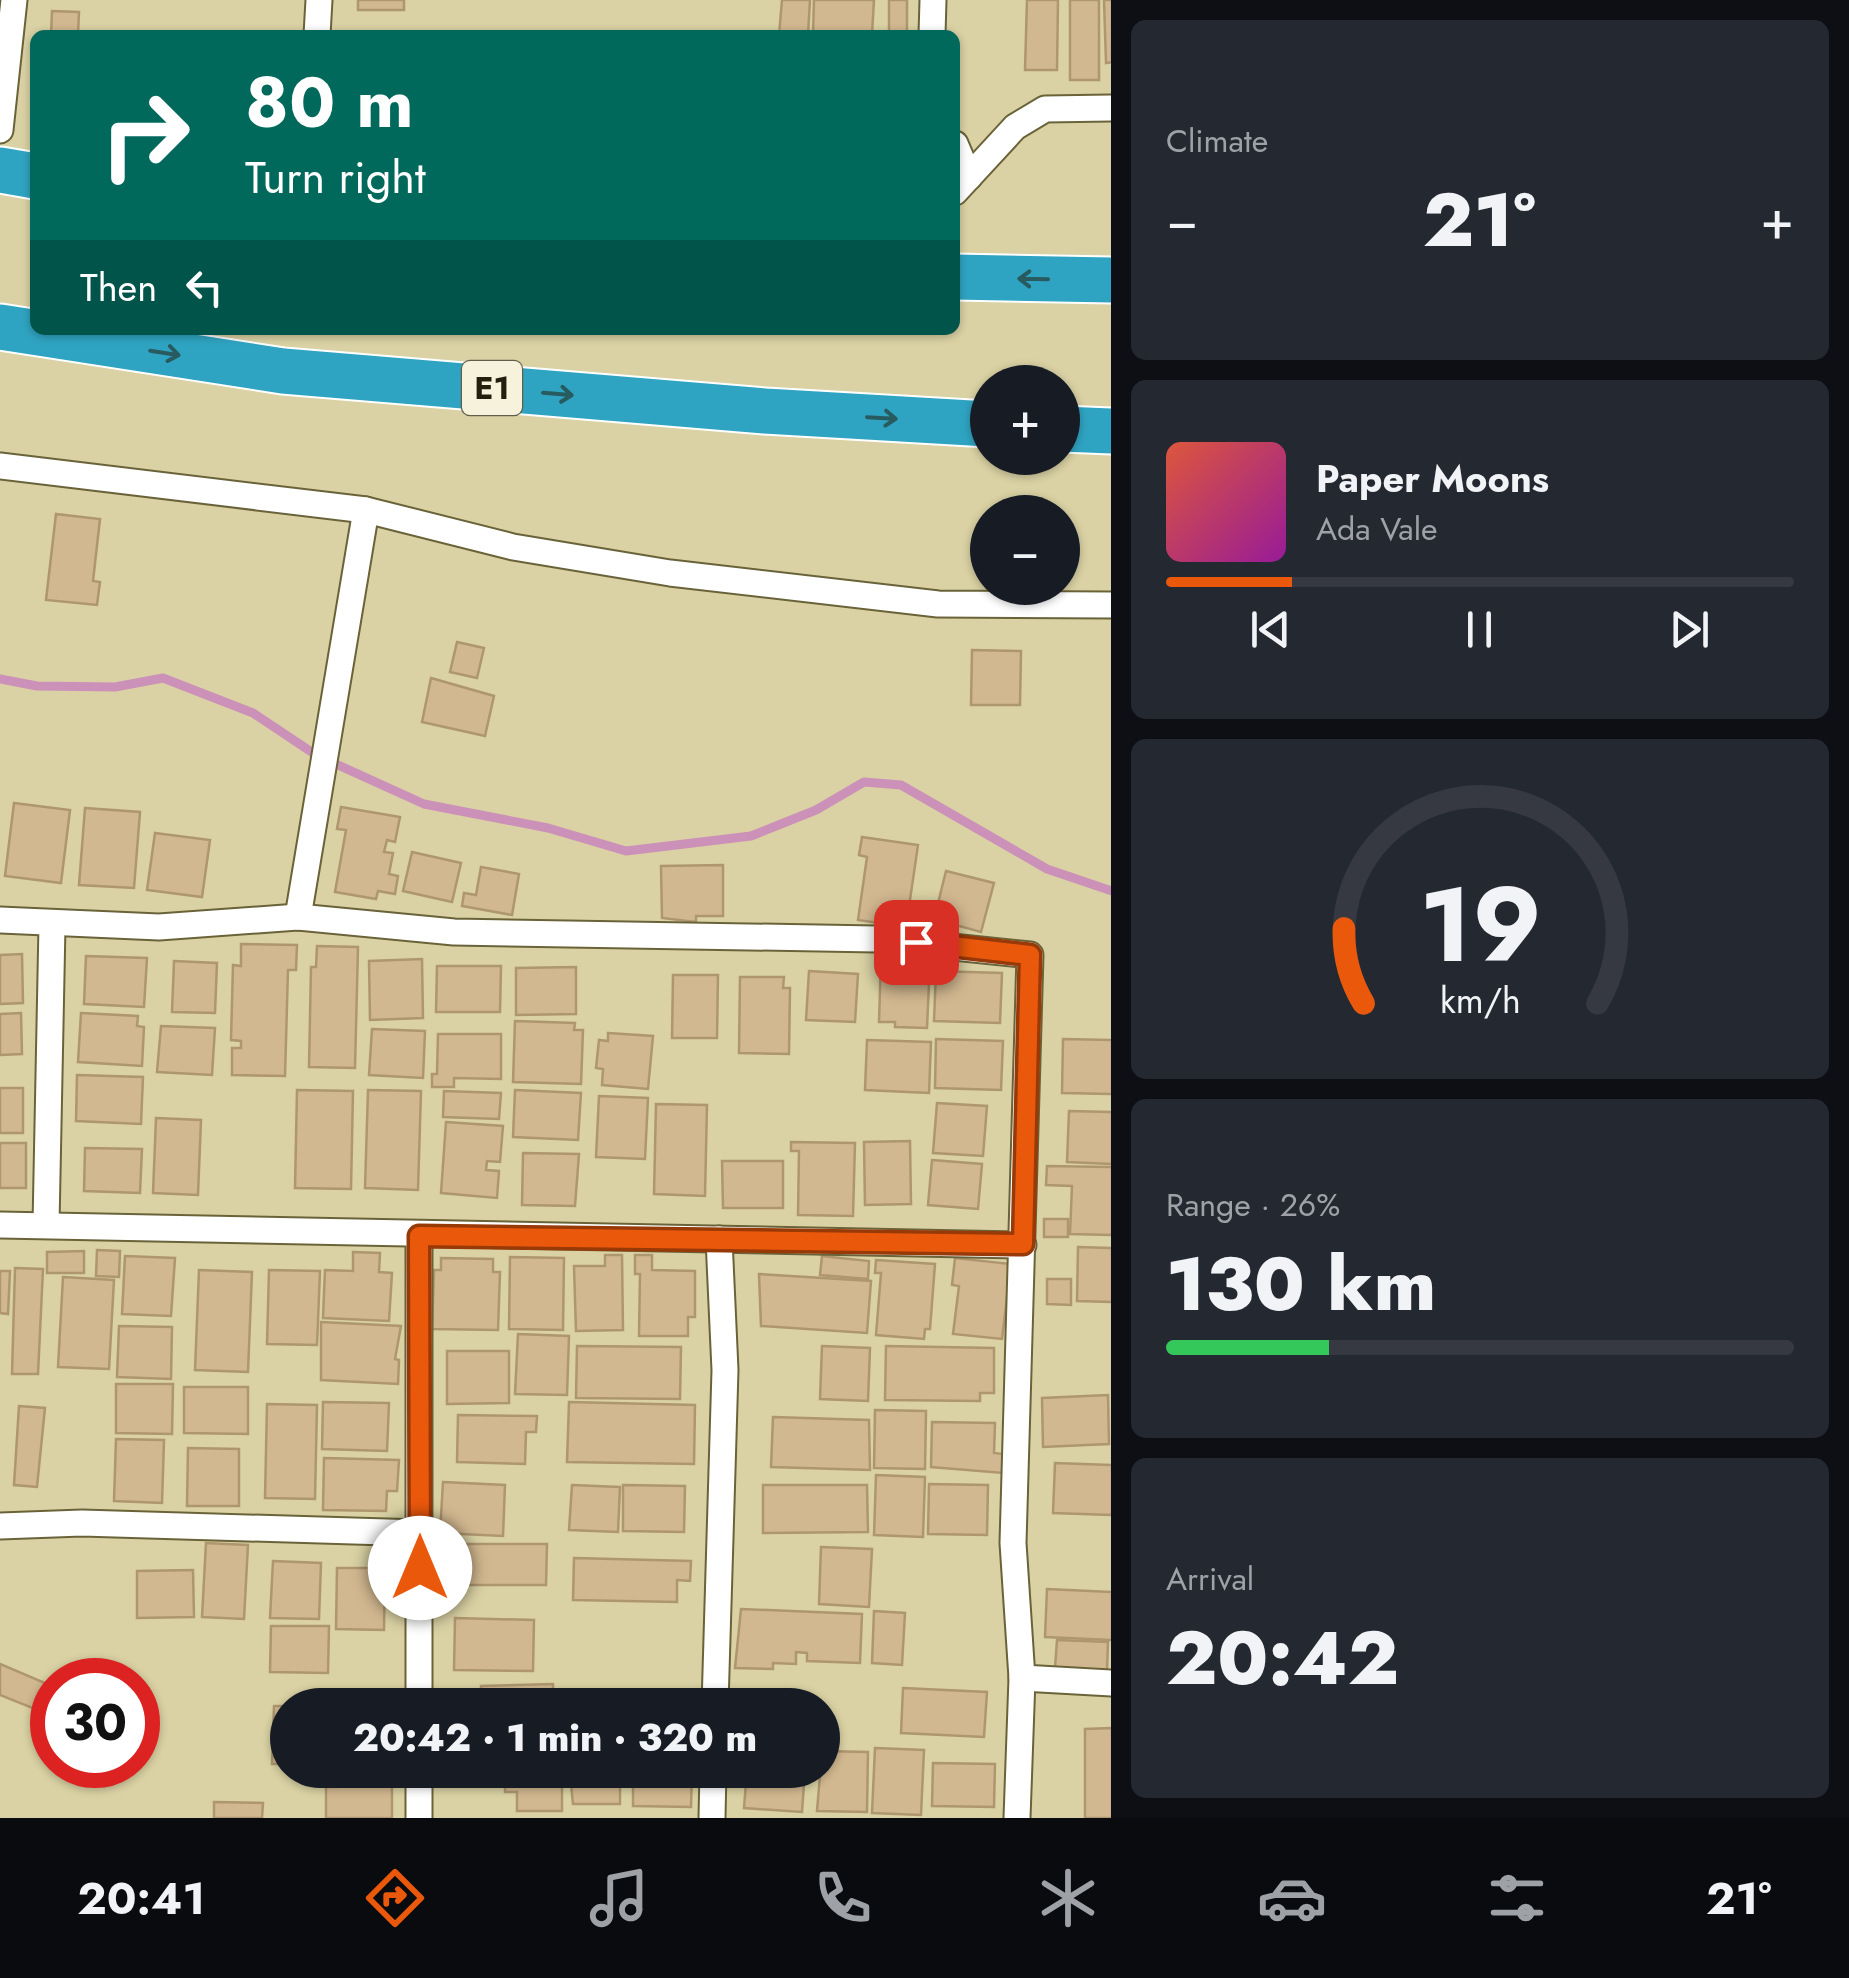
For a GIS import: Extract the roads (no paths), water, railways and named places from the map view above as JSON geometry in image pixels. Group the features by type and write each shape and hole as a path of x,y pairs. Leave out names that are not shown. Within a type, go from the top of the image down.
{"highway":[{"path":"0,170 30,175"},
{"path":"960,277 1111,280"},
{"name":"E1","path":"0,326 30,331"},
{"name":"E1","path":"57,335 283,371 765,411 970,423"},
{"path":"1080,430 1111,431"}],"street":[{"path":"0,130 14,0"},
{"path":"317,30 319,0"},
{"path":"932,30 933,0"},
{"path":"962,184 1015,127 1045,109 1111,108"},
{"path":"0,466 366,510 514,548 670,573 938,604 1111,605"},
{"path":"298,917 366,510"},
{"path":"0,920 159,927 298,917 454,932 876,939 1030,955 1013,1543 1022,1678 1017,1818"},
{"path":"46,1225 52,925"},
{"path":"0,1225 419,1236 1023,1244"},
{"path":"419,1236 419,1688"},
{"path":"716,1688 725,1370 719,1239"},
{"path":"0,1526 82,1523 420,1533"},
{"path":"1022,1678 1111,1683"},
{"path":"419,1788 419,1818"},
{"path":"712,1818 713,1788"}],"waterway":[{"path":"0,679 37,686 115,687 163,678 253,713 316,755 424,804 548,828 626,851 751,836 816,810 864,782 901,785 1047,869 1111,891"}]}
